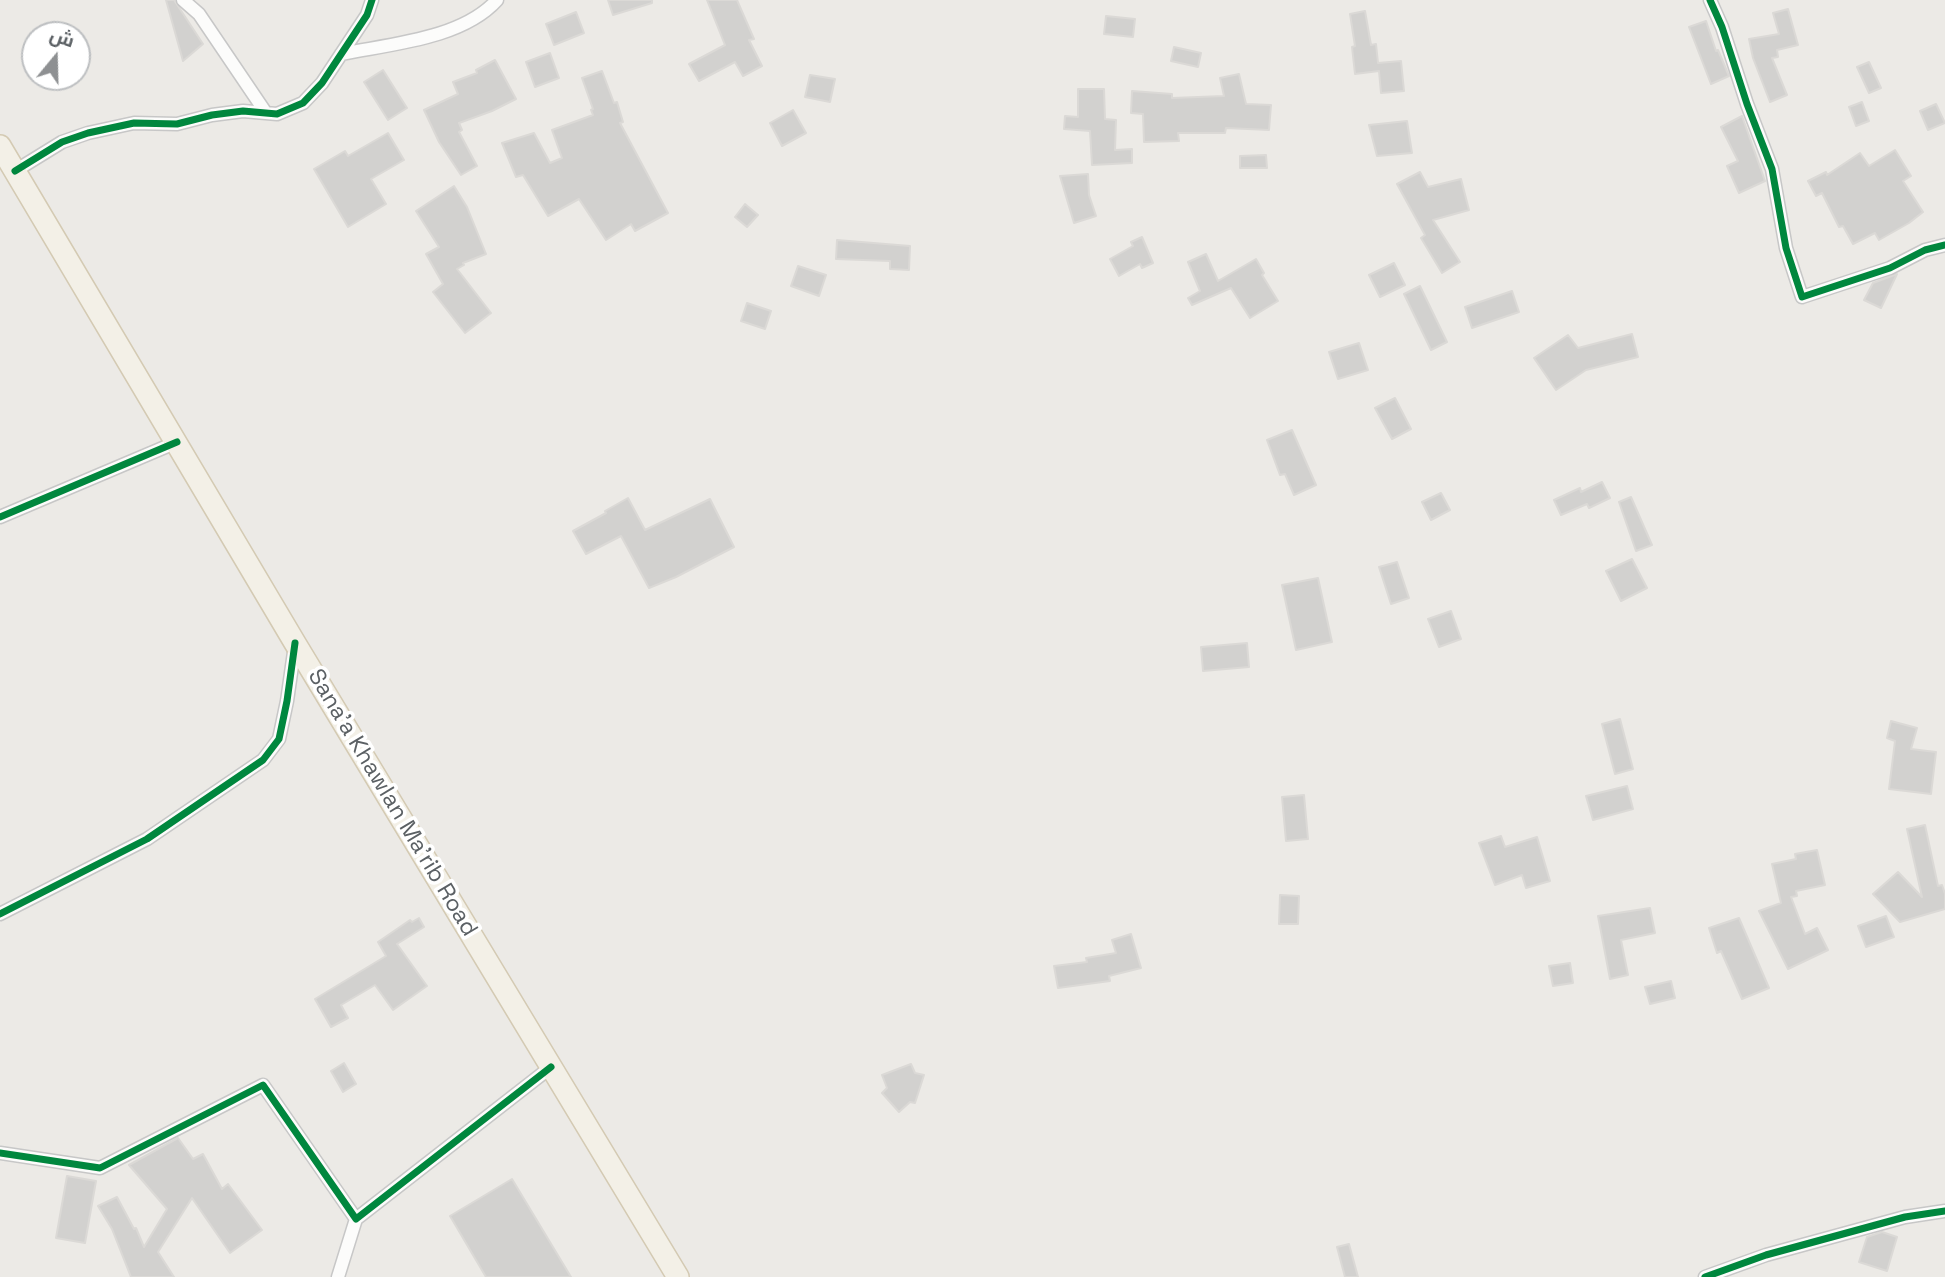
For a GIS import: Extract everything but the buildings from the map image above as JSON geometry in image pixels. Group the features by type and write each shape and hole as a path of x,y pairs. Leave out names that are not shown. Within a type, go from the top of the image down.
{"main road":[{"name":"Sana'a Khawlan Ma'rib Road","path":"0,146 295,643 678,1277"}],"street":[{"path":"183,0 199,14 266,113"},
{"path":"15,172 62,142 88,133 134,123 177,124 243,111 277,114 303,103 323,83 367,15 372,0"},
{"path":"341,54 442,34 480,15 497,0"},
{"path":"1710,0 1723,27 1772,169 1786,248 1802,297 1890,268 1926,250 1945,245"},
{"path":"0,517 177,442"},
{"path":"0,914 147,839 263,760 278,740 287,701 295,643"},
{"path":"338,1277 356,1219 551,1067"},
{"path":"0,1153 100,1168 263,1085 356,1219"},
{"path":"1705,1277 1791,1248 1905,1217 1945,1210"}],"cycle path":[{"path":"15,171 62,142 88,133 134,123 177,124 243,111 277,114 303,103 322,83 367,15 372,0"},
{"path":"1710,0 1772,169 1786,248 1802,297 1890,268 1925,250 1945,245"},
{"path":"0,517 177,442"},
{"path":"0,914 147,839 263,760 279,739 295,643"},
{"path":"0,1153 100,1168 263,1085 356,1219 551,1067"},
{"path":"1705,1277 1766,1255 1905,1217 1945,1211"}]}
